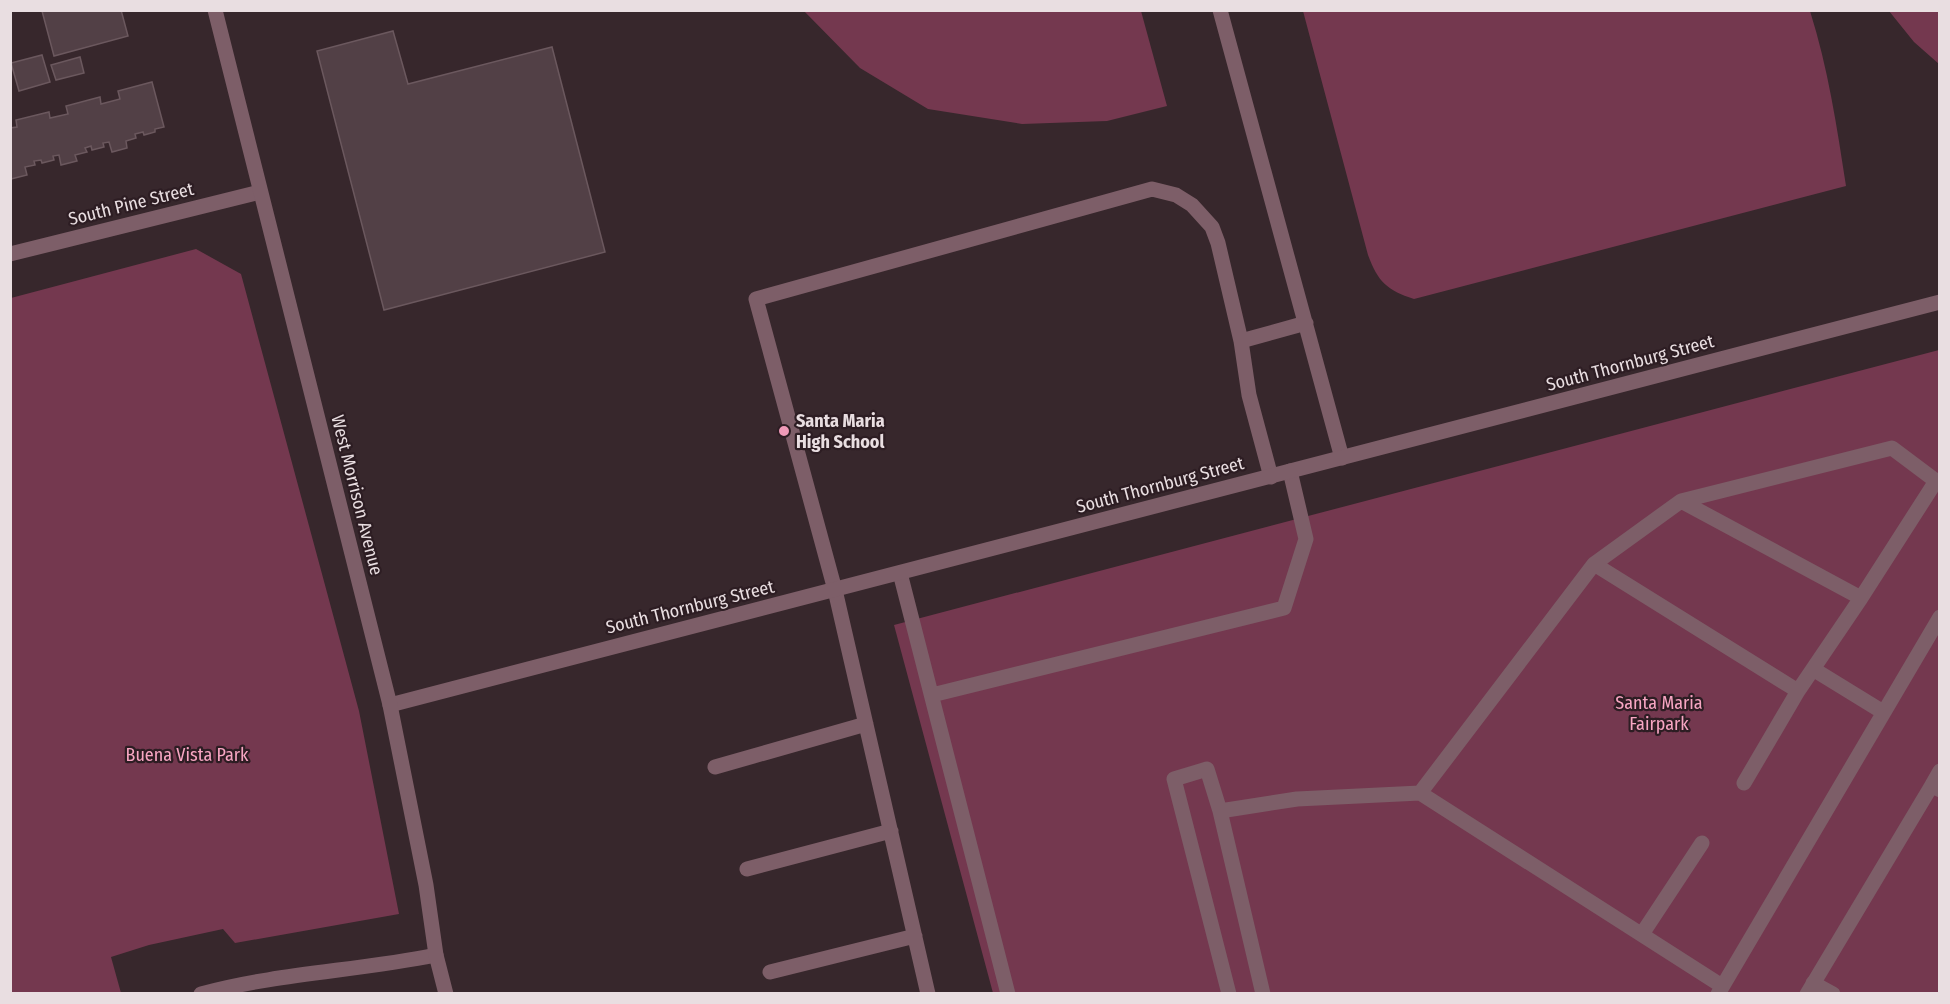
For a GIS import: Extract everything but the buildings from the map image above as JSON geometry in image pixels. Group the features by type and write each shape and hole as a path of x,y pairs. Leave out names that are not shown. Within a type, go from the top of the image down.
{"street":[{"name":"West Morrison Avenue","path":"215,10 390,705 426,885 436,955 446,993"},
{"path":"1220,10 1342,458"},
{"path":"928,993 835,590 756,299 1152,189 1176,195 1192,205 1212,227 1218,243 1241,341 1249,395 1271,477"},
{"name":"South Pine Street","path":"10,254 260,192"},
{"name":"South Thornburg Street","path":"390,705 1940,302"},
{"path":"1241,341 1306,323"},
{"path":"1420,793 1594,564 1681,501 1892,448 1938,481 1798,691 1744,783"},
{"path":"932,695 1284,608 1306,540 1290,471"},
{"path":"1681,501 1861,598"},
{"path":"1594,564 1798,691"},
{"path":"900,573 1008,993"},
{"path":"1220,811 1297,799 1420,793 1642,934 1720,990 1940,617"},
{"path":"1813,669 1883,712"},
{"path":"715,767 866,724"},
{"path":"1229,993 1174,779 1207,769 1220,811 1263,993"},
{"path":"1833,993 1810,988 1936,788 1940,771"},
{"path":"747,869 891,831"},
{"path":"1642,934 1702,843"},
{"path":"770,972 915,936"},
{"path":"201,993 240,983 403,962 436,955"}],"green space":[{"path":"804,11 1141,11 1167,106 1107,121 1022,124 928,109 860,68"},
{"path":"1303,11 1810,11 1827,76 1846,186 1414,299 1385,284 1368,255"},
{"path":"1889,11 1938,11 1940,13 1939,64 1914,42"},
{"name":"Buena Vista Park","path":"196,249 241,274 359,711 399,914 235,943 223,929 149,945 111,957 121,993 11,993 11,298"},
{"name":"Santa Maria Fairpark","path":"1939,350 1939,993 993,993 894,625"}],"place":[{"name":"Santa Maria High School","path":"784,431"}]}
